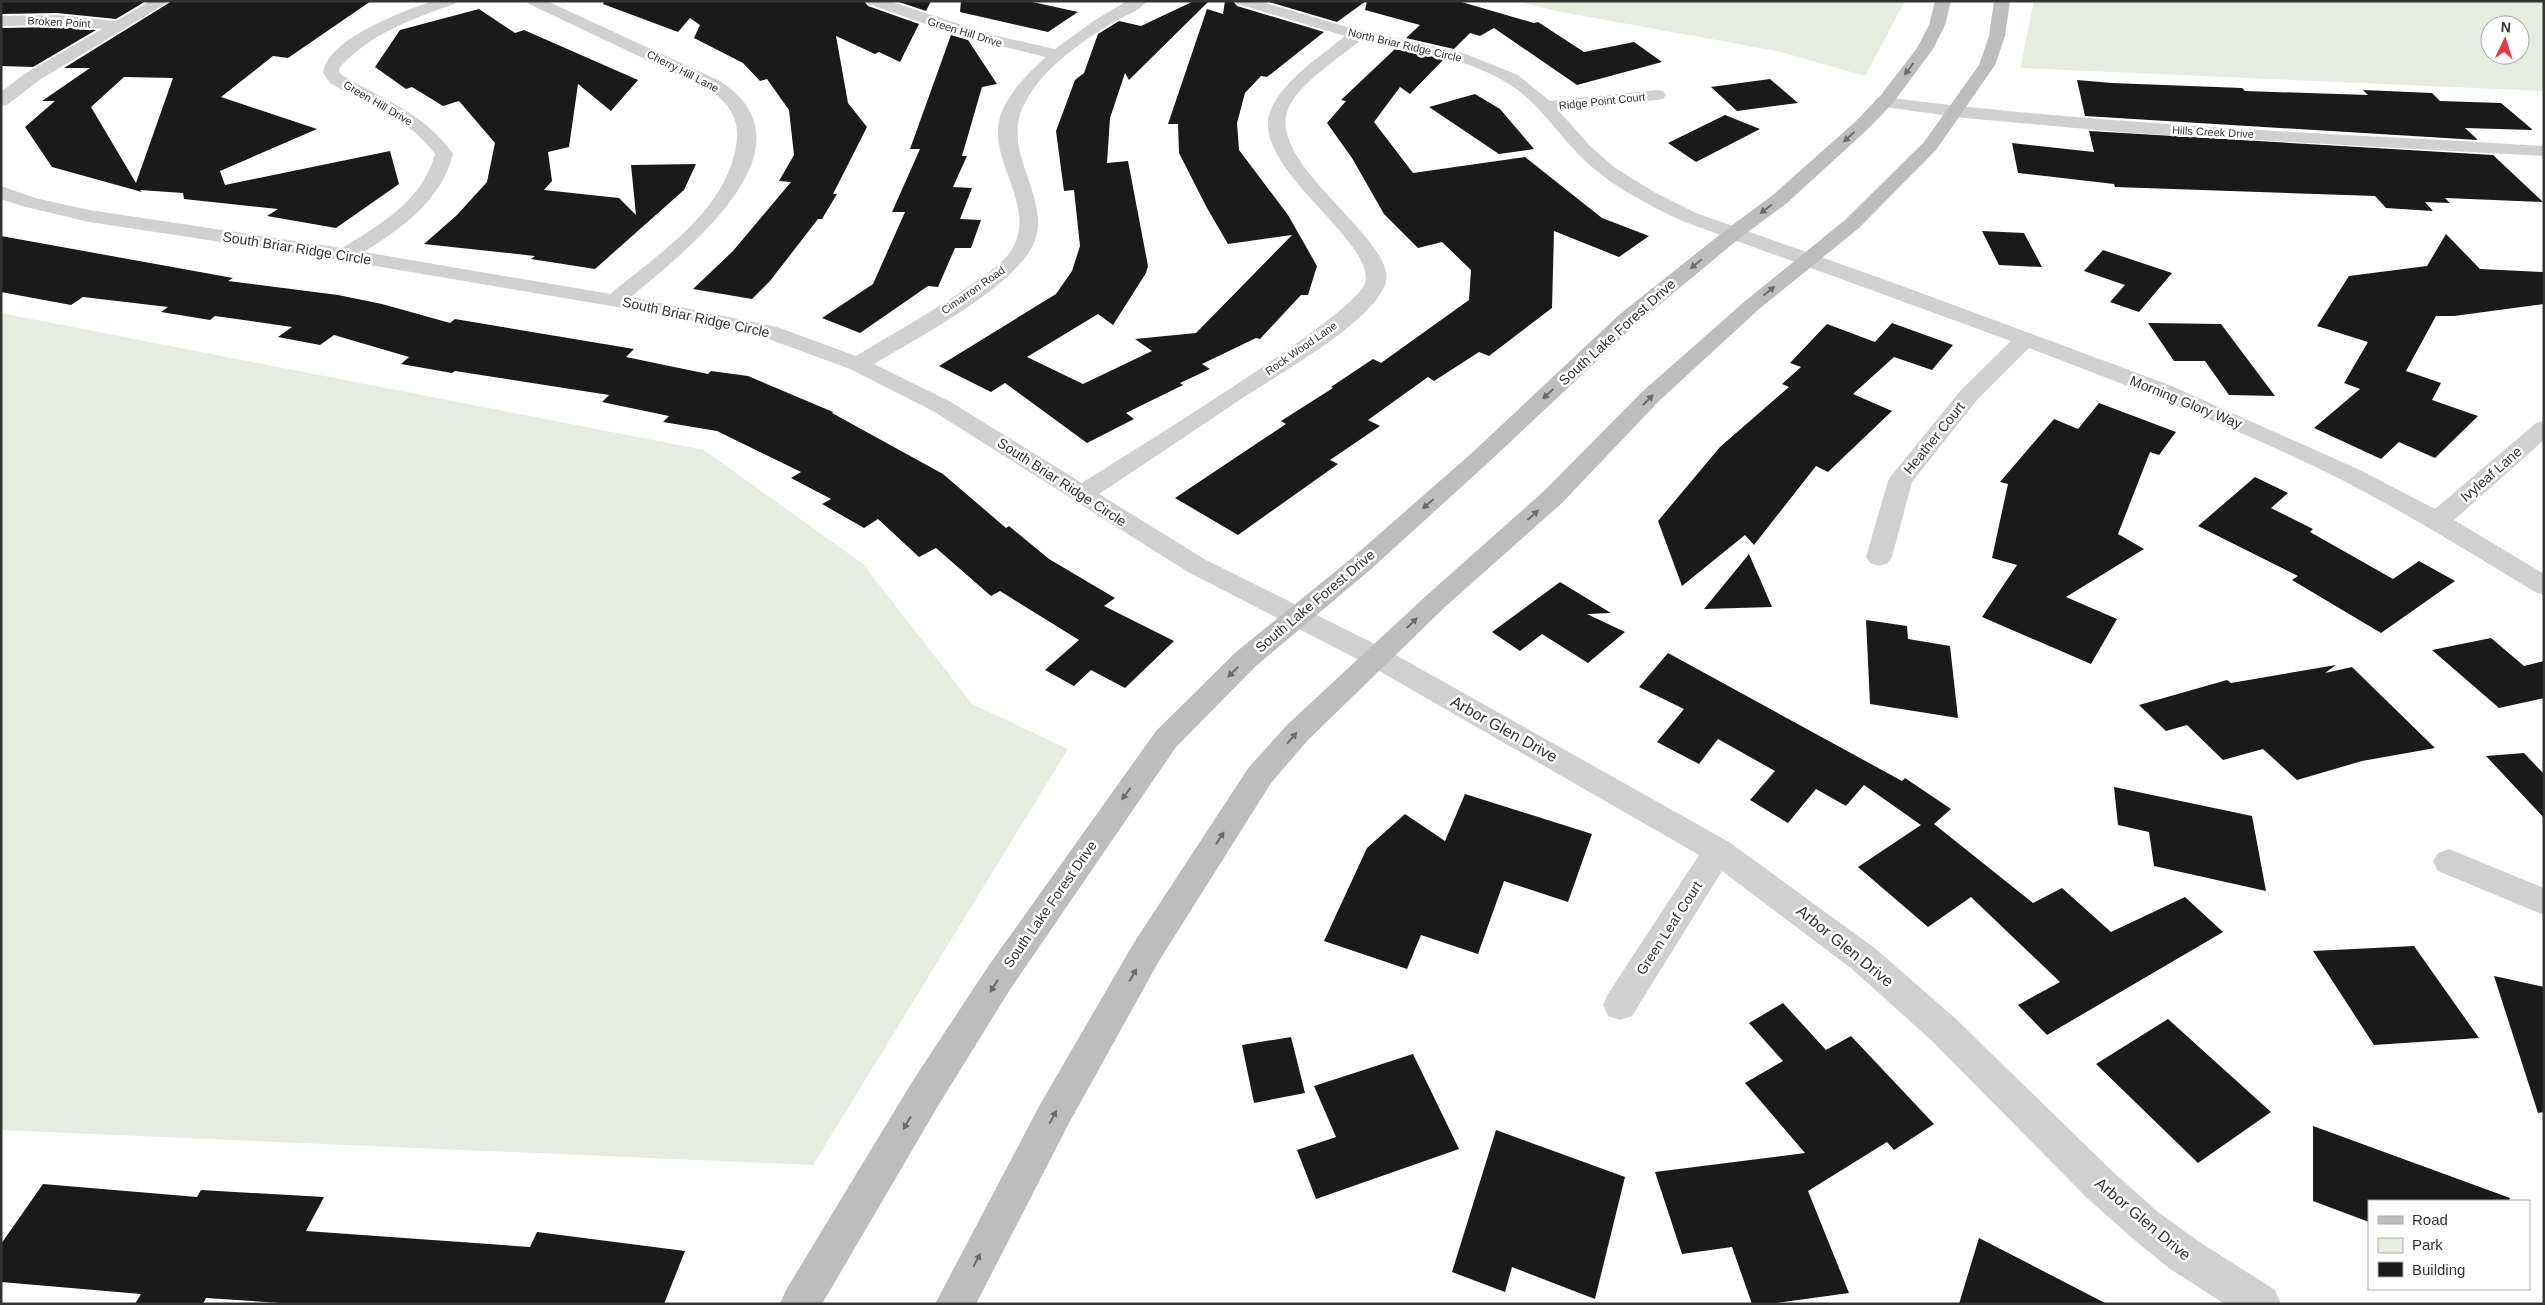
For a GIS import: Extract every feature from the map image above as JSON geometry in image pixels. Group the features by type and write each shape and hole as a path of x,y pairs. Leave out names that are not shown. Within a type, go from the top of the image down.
{"main road":[{"name":"South Lake Forest Drive","path":"800,1304 920,1102 999,978 1122,799 1166,739 1246,658 1360,564 1482,456 1628,319 1734,233 1797,185 1884,102 1925,50 1937,25 1944,1"},
{"path":"955,1304 1055,1113 1147,951 1254,784 1298,732 1436,601 1553,496 1658,390 1751,306 1852,224 1930,146 1987,65 1997,36 2002,1"}],"street":[{"path":"1,101 32,77 162,1"},
{"name":"Green Hill Drive","path":"346,255 399,217 424,196 438,176 444,154 438,144 409,120 336,79 331,73 332,66 345,52 368,34 397,20 449,1"},
{"name":"Cherry Hill Lane","path":"534,1 714,85 732,98 739,107 747,128 747,152 739,176 720,204 704,222 615,300"},
{"name":"Green Hill Drive","path":"874,1 958,32 995,43 1058,54"},
{"name":"Cimarron Road","path":"858,364 956,303 998,274 1022,252 1027,238 1028,217 1023,189 1007,137 1009,121 1023,93 1058,54 1088,30 1138,1"},
{"name":"North Briar Ridge Circle","path":"1243,1 1358,34 1439,52 1495,69 1529,90 1547,107 1584,150 1617,178 1660,204 1734,233 1809,259"},
{"name":"Broken Point","path":"1,21 57,20 117,26"},
{"name":"Rock Wood Lane","path":"1081,495 1327,332 1365,299 1373,288 1377,277 1373,262 1313,191 1282,144 1277,120 1284,100 1292,89 1358,34"},
{"name":"Ridge Point Court","path":"1547,107 1657,95"},
{"name":"Hills Creek Drive","path":"1884,102 1955,112 2069,124 2544,151"},
{"name":"South Briar Ridge Circle","path":"1,192 29,202 89,216 346,255 615,300 769,332 858,364 941,406 1197,566 1378,657"},
{"name":"Morning Glory Way","path":"1809,259 2159,389 2256,431 2351,475 2437,521 2544,586"},
{"name":"Heather Court","path":"1879,557 1900,481 1963,402 2024,340"},
{"name":"Ivyleaf Lane","path":"2437,521 2544,428"},
{"name":"Arbor Glen Drive","path":"1378,657 1718,851 1776,890 1864,959 1944,1030 2099,1184 2145,1225 2184,1255 2260,1304"},
{"name":"Green Leaf Court","path":"1620,1005 1718,851"},
{"path":"2449,862 2544,902"}],"green space":[{"path":"1518,1 1905,1 1865,76 1777,51 1556,11"},
{"path":"2034,1 2544,1 2544,91 2020,68"},
{"path":"1,313 704,450 863,564 972,704 1068,749 813,1165 1,1130"}],"building":[{"path":"1,1 146,1 116,19 57,13 1,14"},
{"path":"172,1 371,1 288,58 273,56 221,97 317,129 220,171 225,185 390,151 399,184 336,228 267,216 278,209 184,199 183,193 140,190 142,192 52,167 25,127 55,101 42,101 90,68 64,68","holes":["124,77 173,78 136,183 91,107"]},
{"path":"604,1 864,1 868,6 919,24 900,62 879,52 875,54 836,36 848,103 867,127 833,194 837,194 822,219 818,219 770,281 752,299 693,289 733,251 791,182 779,181 794,155 789,110 767,79 760,81 743,63 694,38 700,25 690,18 678,32 603,4"},
{"path":"896,1 931,1 926,11"},
{"path":"961,1 1028,1 1078,12 1048,32 960,12"},
{"path":"1194,1 1209,1 1129,80 1125,73 1110,118 1107,163 1128,161 1148,266 1146,273 1113,325 1098,314 1027,357 1083,384 1152,351 1135,339 1196,333 1292,235 1228,244 1179,153 1178,124 1168,124 1207,9 1223,14 1225,1 1233,1 1237,6 1324,32 1267,77 1261,76 1245,93 1237,123 1239,150 1288,215 1317,266 1308,295 1301,295 1260,339 1256,338 1202,364 1210,369 1180,383 1183,385 1126,413 1134,419 1087,443 1005,383 991,392 939,366 1056,294 1072,271 1080,246 1074,190 1064,191 1056,131 1075,80 1084,73 1098,34 1119,21 1141,26"},
{"path":"1266,1 1366,1 1337,22"},
{"path":"1367,1 1458,1 1534,23 1538,22 1584,52 1634,42 1662,62 1577,85 1494,28 1480,36 1470,33 1454,49 1406,38 1420,25 1365,10"},
{"path":"479,9 515,33 524,30 638,80 611,111 578,84 569,147 548,152 552,181 544,190 619,198 636,215 631,165 696,164 684,190 595,269 531,259 535,256 424,244 457,215 487,182 495,143 459,101 443,106 412,87 406,89 375,67 400,30"},
{"path":"57,27 96,30 33,67 1,66 1,28"},
{"path":"951,35 968,40 997,84 982,87 962,156 967,156 953,187 972,188 960,219 981,220 971,248 955,248 938,287 928,286 860,333 822,318 873,284 905,212 892,212 920,149 910,149"},
{"path":"1395,49 1444,59 1410,94 1400,87 1374,122 1413,173 1525,157 1602,218 1649,236 1619,257 1554,231 1552,308 1489,356 1479,352 1434,381 1428,377 1368,420 1380,426 1330,460 1338,464 1238,535 1175,498 1286,424 1281,421 1333,388 1331,387 1373,359 1381,363 1469,300 1471,270 1442,242 1418,248 1384,214 1352,158 1327,123 1346,101 1341,100"},
{"path":"1770,79 1798,103 1737,111 1711,87"},
{"path":"2077,80 2242,88 2245,91 2368,95 2363,90 2432,93 2440,101 2501,103 2533,130 2465,128 2478,140 2085,116"},
{"path":"1475,94 1500,109 1534,149 1499,154 1429,107"},
{"path":"1725,115 1760,129 1696,162 1668,143"},
{"path":"2089,131 2493,155 2543,202 2445,198 2450,203 2425,202 2433,211 2386,208 2375,196 2115,187 2114,184 2018,173 2012,143 2094,152"},
{"path":"1982,231 2024,233 2042,267 1999,265"},
{"path":"2446,234 2480,269 2544,272 2544,304 2454,316 2436,316 2406,371 2441,383 2432,400 2478,416 2435,458 2399,442 2381,459 2314,428 2360,389 2344,383 2368,342 2317,326 2349,276 2427,266"},
{"path":"1,236 233,278 228,281 338,295 382,304 450,323 455,319 634,349 626,357 708,374 711,371 748,376 833,412 943,474 1006,528 1009,526 1049,559 1115,598 1104,606 1174,641 1125,688 1091,670 1074,686 1045,670 1079,640 1000,591 991,596 936,548 919,557 878,519 864,528 822,504 831,499 791,478 801,472 717,431 663,422 669,416 602,402 609,395 401,364 409,357 334,335 320,345 278,337 292,327 215,316 210,320 161,312 168,307 83,297 71,305 1,292"},
{"path":"2103,250 2172,273 2139,312 2110,302 2125,285 2084,271"},
{"path":"1892,323 1953,345 1932,370 1894,357 1853,394 1892,411 1828,472 1816,466 1754,545 1745,535 1682,586 1658,521 1720,447 1789,387 1782,384 1801,367 1790,363 1827,324 1875,342"},
{"path":"2148,323 2221,324 2275,396 2229,395 2205,361 2174,361"},
{"path":"2099,403 2176,432 2159,455 2150,452 2118,534 2144,549 2066,597 2117,619 2091,664 1982,617 2017,565 1992,558 2008,484 2000,482 2054,419 2078,429"},
{"path":"2255,477 2288,493 2271,508 2313,529 2310,532 2393,579 2419,561 2455,581 2381,633 2292,580 2298,576 2198,526"},
{"path":"1749,554 1772,607 1704,609"},
{"path":"1560,582 1611,613 1587,614 1625,632 1588,663 1542,634 1520,651 1492,632"},
{"path":"1866,620 1907,626 1908,639 1950,646 1958,718 1870,704"},
{"path":"2491,638 2524,666 2544,661 2544,698 2499,708 2432,650"},
{"path":"1668,653 1902,781 1905,778 1951,809 1934,824 2033,903 2062,888 2111,932 2185,897 2223,932 2047,1035 2018,1005 2060,982 1971,897 1928,927 1858,867 1921,825 1864,785 1846,806 1816,789 1788,823 1750,800 1775,771 1718,739 1699,764 1657,742 1684,709 1639,687"},
{"path":"2336,665 2325,673 2352,667 2435,748 2362,761 2297,780 2263,749 2223,760 2187,725 2166,731 2139,705 2227,680 2231,683"},
{"path":"2524,753 2544,774 2544,818 2486,756"},
{"path":"2114,787 2252,816 2266,891 2154,866 2149,832 2118,825"},
{"path":"1465,794 1592,834 1568,902 1504,881 1478,954 1421,935 1407,969 1324,941 1367,848 1405,814 1445,841"},
{"path":"2414,946 2479,1038 2374,1045 2313,951"},
{"path":"2494,976 2544,987 2544,1112 2538,1113"},
{"path":"1783,1003 1826,1050 1851,1036 1934,1124 1894,1150 1887,1142 1808,1191 1849,1293 1769,1304 1752,1304 1732,1247 1682,1254 1655,1172 1805,1153 1745,1083 1783,1061 1749,1023"},
{"path":"2168,1019 2271,1112 2198,1163 2096,1064"},
{"path":"1291,1037 1305,1093 1254,1103 1242,1045"},
{"path":"1413,1054 1459,1149 1316,1199 1297,1150 1336,1137 1314,1086"},
{"path":"2313,1126 2510,1198 2509,1200 2368,1200 2368,1222 2313,1201"},
{"path":"1496,1130 1625,1177 1595,1299 1512,1267 1505,1292 1452,1272"},
{"path":"43,1184 197,1197 201,1190 324,1197 306,1231 530,1247 537,1232 685,1251 664,1304 296,1304 206,1298 203,1304 135,1304 141,1294 1,1282 1,1244"},
{"path":"1979,1238 2107,1304 1959,1304"}]}
